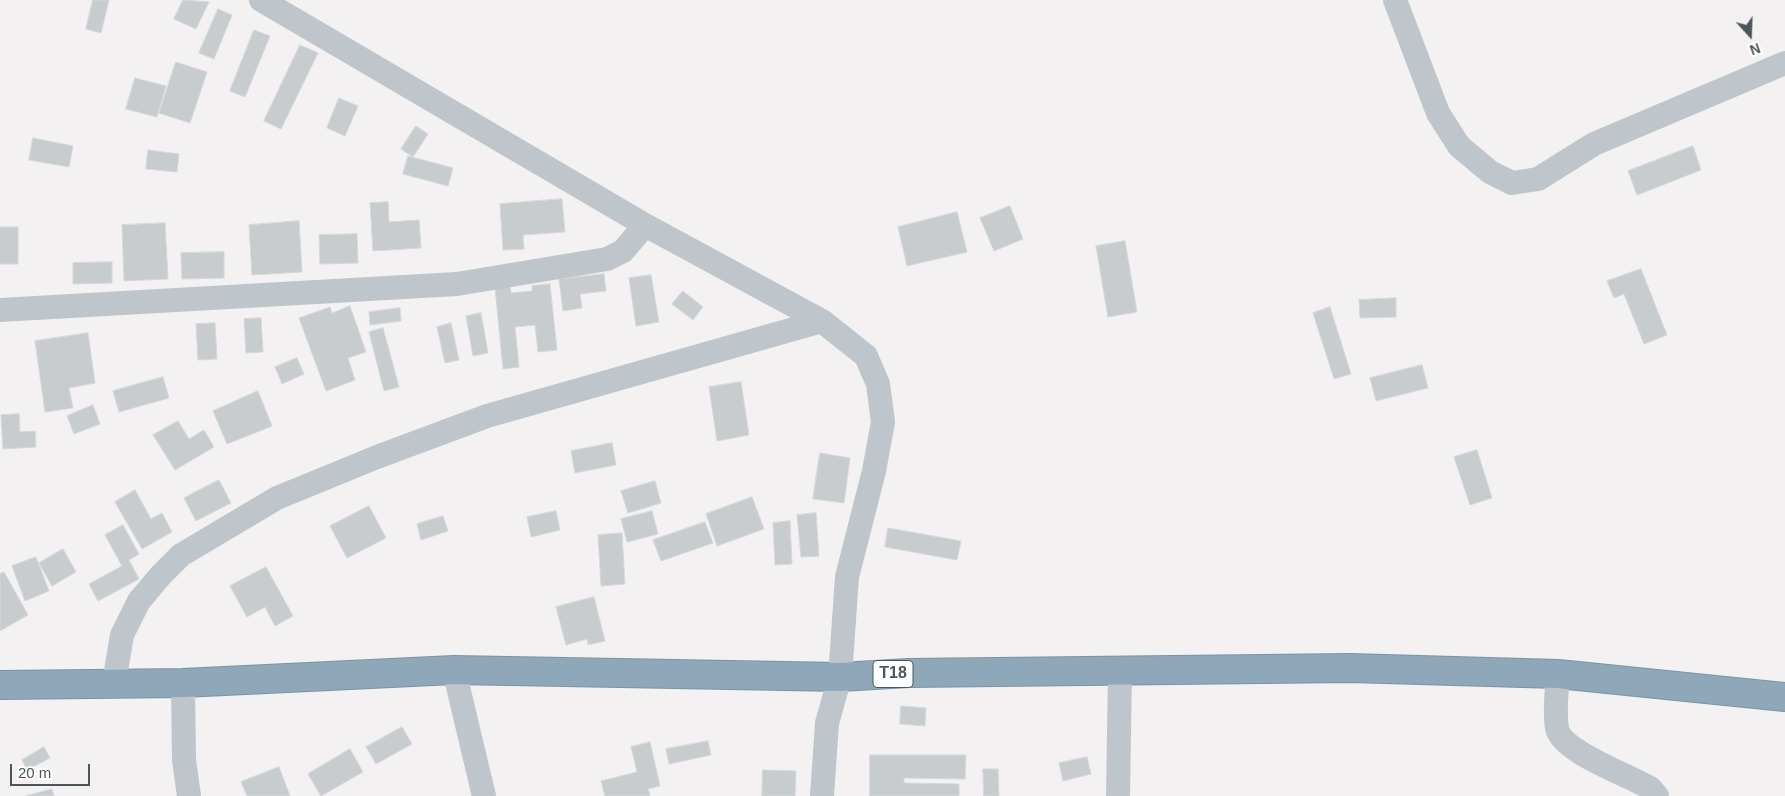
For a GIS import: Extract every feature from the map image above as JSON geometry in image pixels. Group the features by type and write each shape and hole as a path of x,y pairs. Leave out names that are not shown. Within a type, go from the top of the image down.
{"highway":[{"name":"T18","path":"0,684 183,683 454,670 840,677 909,673 1350,668 1558,674 1704,687 1785,697"}],"street":[{"path":"261,0 645,225 822,321 866,356 878,384 883,422 874,471 847,577 840,677 827,723 822,796"},
{"path":"1396,0 1438,113 1459,146 1490,172 1512,183 1538,179 1594,144 1785,63"},
{"path":"0,310 458,284 607,259 623,251 645,225"},
{"path":"114,683 122,635 139,601 161,575 181,555 277,498 377,457 487,416 822,321"},
{"path":"454,670 484,796"},
{"path":"1118,796 1120,671"},
{"path":"1558,674 1557,730 1563,740 1576,751 1650,788 1657,796"},
{"path":"183,683 184,760 189,796"}],"building":[{"path":"93,0 109,0 101,33 86,29"},
{"path":"183,0 209,2 196,29 174,19"},
{"path":"218,9 232,15 214,59 199,53"},
{"path":"254,30 270,36 245,97 230,91"},
{"path":"300,45 318,53 281,129 264,121"},
{"path":"176,62 207,72 190,123 159,113"},
{"path":"135,78 166,86 157,117 126,109"},
{"path":"339,98 358,106 345,136 327,128"},
{"path":"416,126 428,134 413,157 401,149"},
{"path":"33,138 73,146 69,167 29,160"},
{"path":"1693,146 1701,170 1637,195 1628,171"},
{"path":"148,150 179,154 177,172 146,169"},
{"path":"408,156 453,168 448,186 403,174"},
{"path":"562,199 565,232 523,235 524,249 503,250 500,204"},
{"path":"388,202 389,222 419,220 421,248 373,251 370,203"},
{"path":"1010,206 1023,239 994,251 980,218"},
{"path":"957,212 967,252 907,266 898,227"},
{"path":"299,221 302,272 252,275 249,225"},
{"path":"165,223 168,279 124,281 122,225"},
{"path":"0,227 18,227 18,264 0,264"},
{"path":"357,234 358,263 320,264 319,235"},
{"path":"1125,241 1137,312 1108,317 1096,246"},
{"path":"224,252 224,278 182,279 181,253"},
{"path":"112,262 112,283 73,284 73,263"},
{"path":"1641,269 1667,335 1644,344 1624,294 1614,298 1607,281"},
{"path":"604,274 606,291 580,294 582,308 563,311 559,279"},
{"path":"651,275 659,322 636,326 629,278"},
{"path":"550,284 557,350 538,352 535,325 515,327 519,367 503,369 495,288 510,286 511,293 532,291 532,286"},
{"path":"683,291 703,307 693,320 672,304"},
{"path":"1396,298 1396,317 1360,318 1359,300"},
{"path":"350,306 366,352 348,358 355,380 326,391 299,318 330,307 332,313"},
{"path":"1330,307 1351,374 1334,379 1313,313"},
{"path":"400,308 401,321 370,325 369,312"},
{"path":"481,313 488,353 473,356 466,316"},
{"path":"261,318 263,352 246,353 244,319"},
{"path":"215,323 217,359 198,360 196,324"},
{"path":"451,323 459,360 445,363 437,327"},
{"path":"383,328 399,387 384,391 369,332"},
{"path":"88,333 95,383 69,388 73,408 45,412 35,341"},
{"path":"297,358 304,374 282,384 275,367"},
{"path":"1422,365 1428,388 1376,401 1370,378"},
{"path":"163,377 169,398 119,412 113,391"},
{"path":"741,382 749,435 717,441 709,387"},
{"path":"258,391 272,426 227,444 213,411"},
{"path":"93,405 100,424 74,434 67,416"},
{"path":"19,414 20,432 35,431 36,447 3,449 1,415"},
{"path":"178,421 189,439 204,430 214,447 175,470 153,435"},
{"path":"612,443 616,465 575,473 571,451"},
{"path":"1477,450 1492,498 1470,505 1454,457"},
{"path":"820,453 850,458 844,503 813,499"},
{"path":"219,480 231,503 196,521 184,498"},
{"path":"655,481 661,503 628,513 621,491"},
{"path":"135,490 151,519 162,513 172,532 142,549 115,502"},
{"path":"752,497 764,529 717,546 706,514"},
{"path":"369,506 386,538 347,558 330,526"},
{"path":"556,511 560,530 531,537 527,517"},
{"path":"652,511 658,534 627,542 621,519"},
{"path":"816,513 819,556 801,557 797,515"},
{"path":"443,516 448,531 421,540 417,524"},
{"path":"790,521 792,564 775,565 773,523"},
{"path":"705,522 713,543 661,561 653,540"},
{"path":"123,525 139,554 129,560 139,579 98,601 89,584 122,566 105,535"},
{"path":"888,528 961,541 957,560 885,547"},
{"path":"622,533 625,584 601,586 598,535"},
{"path":"63,549 76,572 52,586 39,563"},
{"path":"36,557 49,591 25,601 12,566"},
{"path":"266,567 293,616 275,626 265,607 247,617 230,586"},
{"path":"4,572 28,615 0,631 0,574"},
{"path":"594,597 605,641 588,645 587,639 566,645 556,607"},
{"path":"901,706 926,708 925,726 900,724"},
{"path":"402,727 412,744 376,764 366,747"},
{"path":"708,741 711,755 669,764 666,749"},
{"path":"650,742 660,786 648,789 650,795 647,796 605,796 601,781 637,772 631,747"},
{"path":"44,747 50,758 27,770 22,760"},
{"path":"350,749 363,772 321,796 308,774"},
{"path":"870,755 966,755 965,779 904,778 904,783 959,784 959,796 870,796"},
{"path":"1087,757 1091,774 1063,781 1059,763"},
{"path":"279,767 290,796 247,796 241,782"},
{"path":"983,769 998,769 999,796 984,796"},
{"path":"763,770 796,771 795,796 762,796"},
{"path":"52,789 54,796 26,796"}]}
